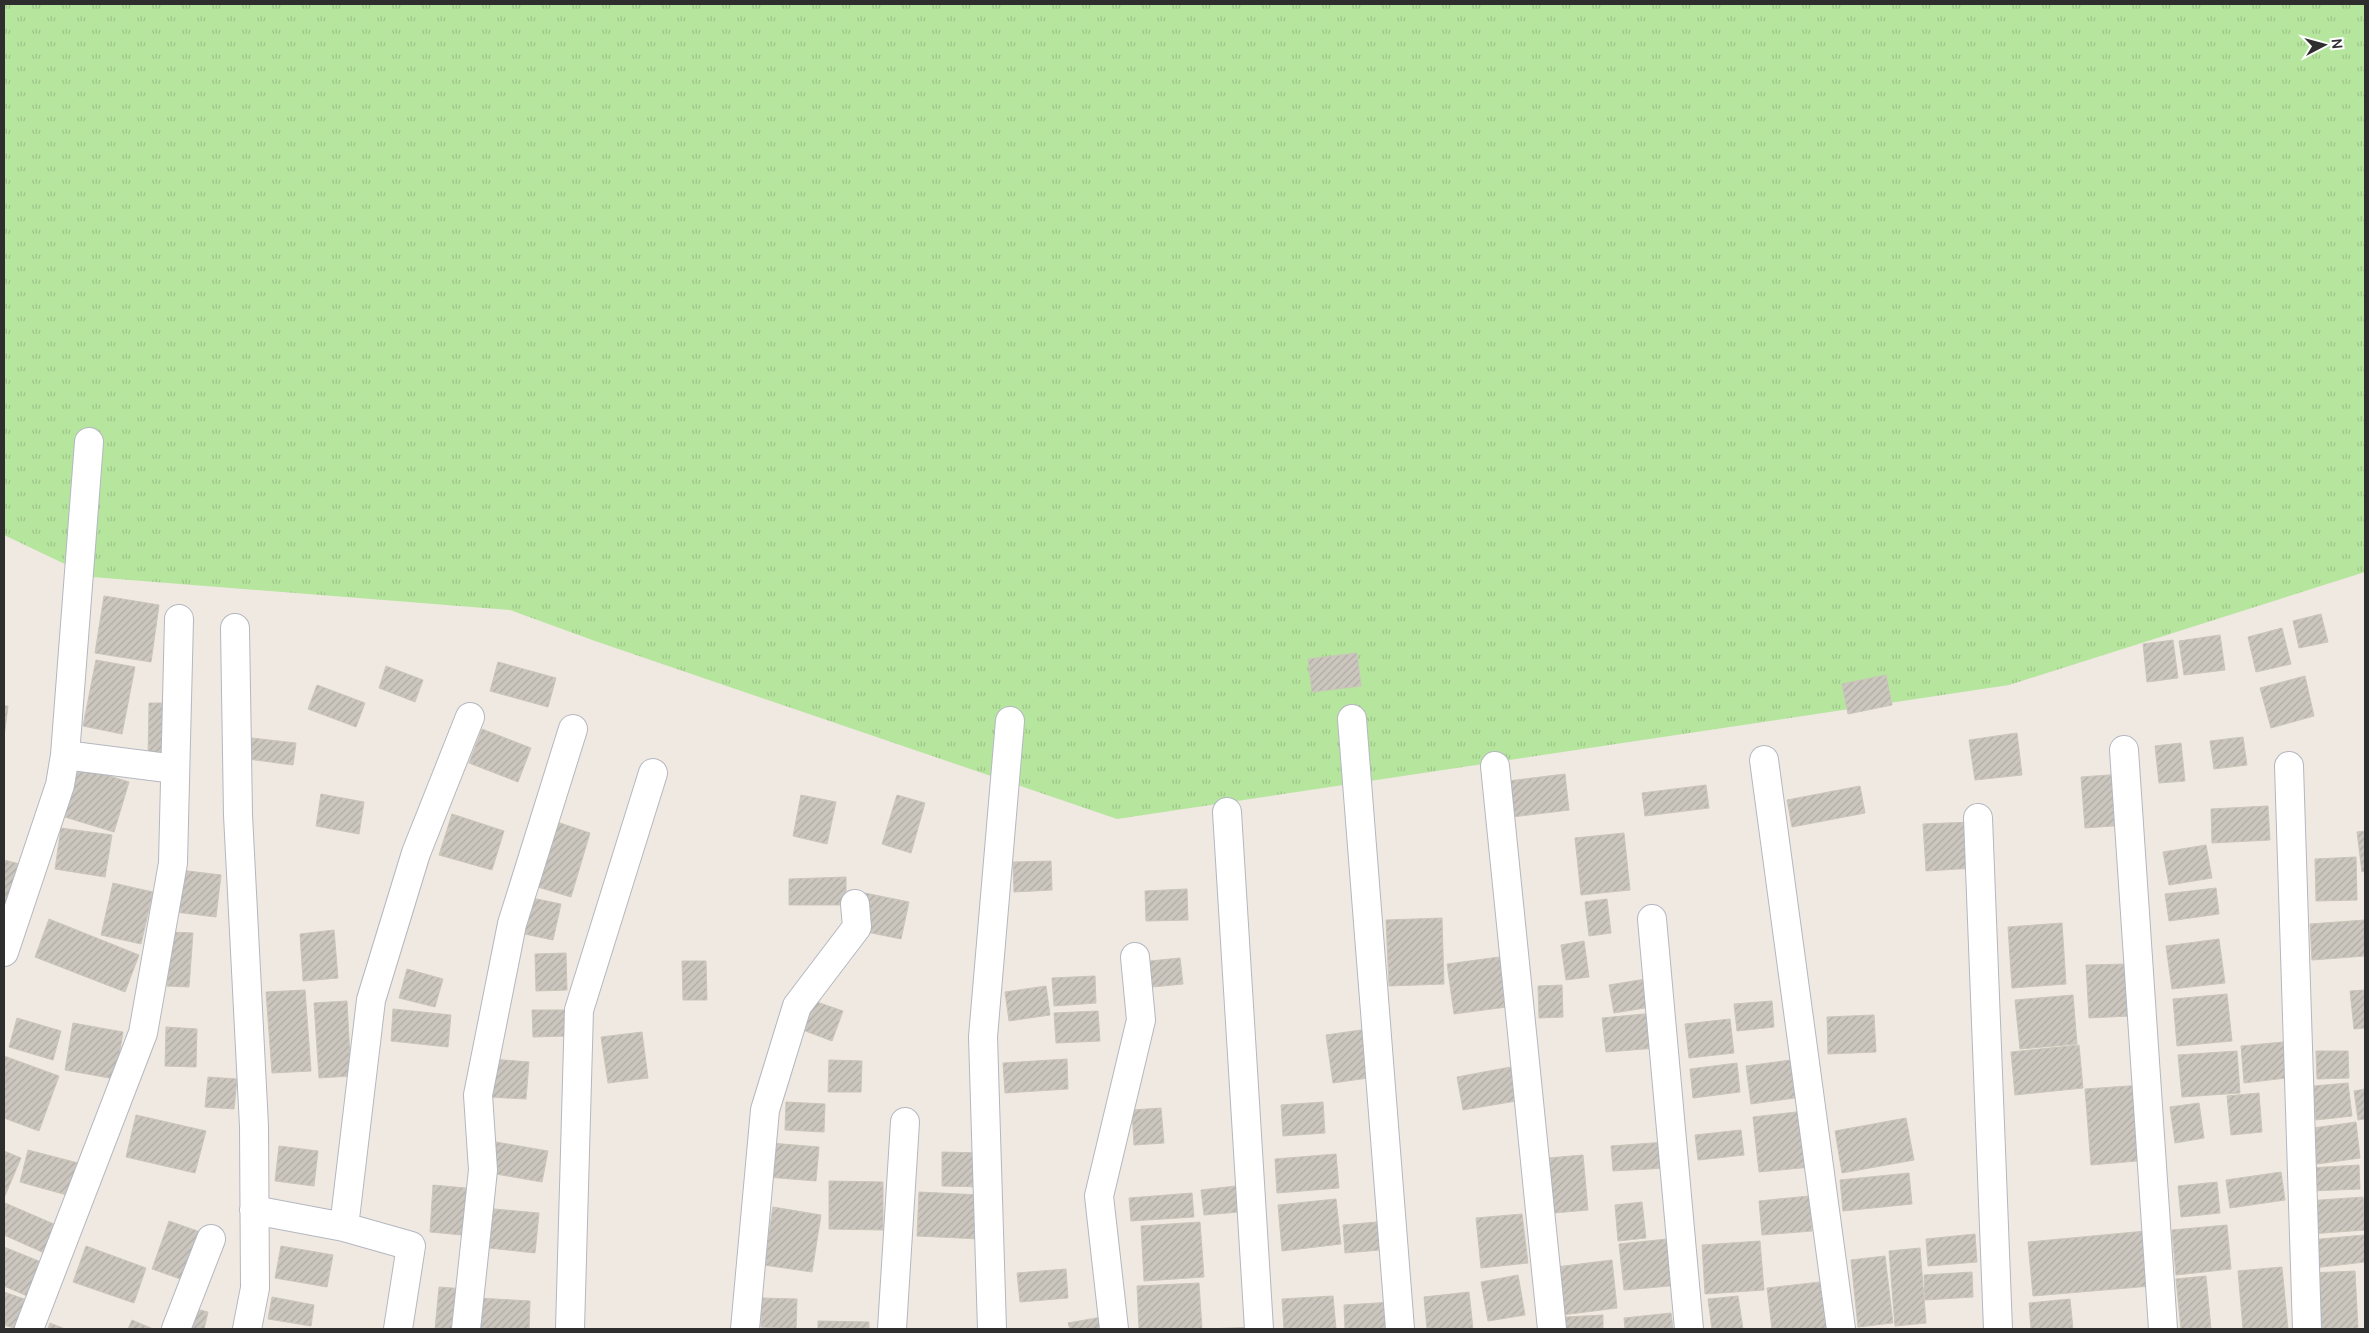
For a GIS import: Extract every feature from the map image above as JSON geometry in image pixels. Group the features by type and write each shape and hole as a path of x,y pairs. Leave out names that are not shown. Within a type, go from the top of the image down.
{"street":[{"path":"4,952 60,785 65,755 89,442"},
{"path":"30,1329 143,1033 173,864 180,619"},
{"path":"235,628 238,815 254,1126 255,1288 247,1329"},
{"path":"344,1227 371,1000 416,854 470,717"},
{"path":"1352,719 1400,1329"},
{"path":"992,1329 983,1037 1010,721"},
{"path":"466,1329 482,1170 478,1095 512,924 573,729"},
{"path":"2124,750 2163,1329"},
{"path":"65,755 176,769"},
{"path":"1764,760 1840,1329"},
{"path":"1495,766 1552,1329"},
{"path":"2289,766 2307,1329"},
{"path":"570,1329 579,1010 653,772"},
{"path":"1227,812 1258,1329"},
{"path":"1978,818 1998,1329"},
{"path":"746,1329 765,1110 797,1006 857,927 855,904"},
{"path":"1652,919 1689,1329"},
{"path":"1114,1329 1100,1196 1141,1020 1135,957"},
{"path":"892,1329 905,1122"},
{"path":"254,1210 344,1227 411,1246 398,1329"},
{"path":"176,1329 211,1239"}],"green space":[{"path":"4,4 2365,4 2365,572 2009,685 1117,819 595,641 510,610 92,577 4,535"}],"building":[{"path":"104,596 159,605 151,662 95,653"},
{"path":"2321,614 2328,642 2299,648 2293,621"},
{"path":"2282,628 2291,664 2256,672 2248,637"},
{"path":"2220,635 2225,670 2184,675 2179,641"},
{"path":"2173,640 2178,678 2147,682 2143,644"},
{"path":"1357,653 1361,686 1312,692 1308,659"},
{"path":"96,660 135,667 122,734 83,726"},
{"path":"498,662 556,678 548,707 490,691"},
{"path":"386,666 423,680 415,702 379,688"},
{"path":"1886,675 1892,705 1848,714 1842,684"},
{"path":"2305,676 2314,716 2271,728 2260,688"},
{"path":"317,685 365,703 356,727 308,709"},
{"path":"149,703 174,703 172,759 148,758"},
{"path":"4,706 8,706 4,737"},
{"path":"482,729 531,748 518,782 469,763"},
{"path":"2017,733 2022,775 1975,780 1969,740"},
{"path":"243,737 296,743 293,765 240,758"},
{"path":"2243,737 2247,765 2214,769 2210,741"},
{"path":"2181,743 2185,781 2159,783 2155,746"},
{"path":"70,764 129,782 114,832 55,814"},
{"path":"1565,774 1569,810 1504,818 1500,782"},
{"path":"2123,774 2126,825 2085,828 2081,777"},
{"path":"1706,785 1709,808 1645,816 1642,793"},
{"path":"1860,786 1865,813 1792,827 1787,800"},
{"path":"321,794 364,802 359,834 316,826"},
{"path":"801,795 836,802 827,844 793,836"},
{"path":"897,795 925,803 911,853 882,844"},
{"path":"2268,806 2270,840 2212,843 2211,809"},
{"path":"452,814 504,831 492,870 439,855"},
{"path":"551,820 590,833 571,897 531,885"},
{"path":"1972,822 1975,868 1926,871 1923,824"},
{"path":"61,828 112,835 105,877 55,869"},
{"path":"2365,831 2365,871 2362,872 2357,832"},
{"path":"1624,833 1630,890 1581,895 1575,838"},
{"path":"2206,845 2212,878 2169,885 2163,852"},
{"path":"2356,857 2357,900 2316,901 2315,859"},
{"path":"4,860 27,866 4,941"},
{"path":"1051,861 1052,890 1014,892 1013,862"},
{"path":"180,870 221,875 216,917 175,912"},
{"path":"846,877 846,905 789,905 789,879"},
{"path":"113,883 153,892 141,944 101,935"},
{"path":"2216,888 2219,914 2169,921 2165,894"},
{"path":"1187,889 1188,920 1146,921 1145,891"},
{"path":"865,893 909,902 901,939 857,930"},
{"path":"527,897 561,904 553,940 520,933"},
{"path":"1607,899 1611,933 1589,936 1585,902"},
{"path":"1442,918 1444,984 1389,986 1386,920"},
{"path":"49,919 139,955 125,992 35,957"},
{"path":"2365,920 2365,956 2312,960 2310,924"},
{"path":"2062,923 2066,984 2012,988 2008,927"},
{"path":"334,930 338,978 303,981 300,934"},
{"path":"171,932 193,933 189,987 167,986"},
{"path":"2219,939 2225,983 2172,989 2166,946"},
{"path":"1584,941 1589,977 1566,980 1561,945"},
{"path":"566,953 567,990 536,991 535,954"},
{"path":"1507,956 1514,1006 1454,1014 1447,964"},
{"path":"1180,958 1183,984 1142,988 1140,962"},
{"path":"682,961 706,961 707,1000 683,1000"},
{"path":"2127,964 2130,1016 2089,1018 2086,965"},
{"path":"407,969 443,979 435,1007 399,998"},
{"path":"1095,976 1096,1003 1054,1006 1052,978"},
{"path":"1646,979 1651,1007 1614,1013 1609,985"},
{"path":"1562,985 1563,1017 1539,1018 1538,986"},
{"path":"1046,986 1050,1015 1009,1021 1005,992"},
{"path":"305,990 311,1071 272,1073 266,992"},
{"path":"2365,990 2365,1028 2354,1029 2350,991"},
{"path":"2227,994 2232,1041 2177,1046 2173,999"},
{"path":"2073,995 2077,1044 2020,1049 2015,1000"},
{"path":"811,1000 843,1011 832,1041 800,1029"},
{"path":"347,1001 351,1076 319,1078 314,1003"},
{"path":"1772,1001 1774,1027 1737,1031 1734,1004"},
{"path":"393,1009 451,1015 448,1047 391,1041"},
{"path":"532,1010 567,1010 567,1036 533,1037"},
{"path":"1098,1011 1100,1041 1056,1043 1054,1013"},
{"path":"1654,1013 1657,1048 1606,1052 1602,1018"},
{"path":"1874,1015 1876,1052 1828,1054 1827,1017"},
{"path":"17,1018 61,1031 53,1060 9,1047"},
{"path":"1730,1019 1734,1053 1689,1058 1685,1024"},
{"path":"73,1023 123,1032 115,1079 65,1070"},
{"path":"166,1027 197,1029 196,1067 165,1066"},
{"path":"1368,1029 1375,1077 1333,1083 1326,1035"},
{"path":"642,1032 648,1078 608,1083 601,1037"},
{"path":"2283,1042 2286,1078 2244,1083 2241,1046"},
{"path":"2079,1045 2083,1088 2015,1095 2011,1052"},
{"path":"2237,1051 2240,1093 2182,1097 2178,1055"},
{"path":"2316,1051 2348,1051 2349,1078 2317,1079"},
{"path":"4,1056 59,1076 39,1131 4,1118"},
{"path":"491,1059 529,1062 526,1099 488,1097"},
{"path":"1067,1059 1068,1089 1005,1093 1003,1063"},
{"path":"829,1060 862,1061 861,1092 828,1092"},
{"path":"1791,1060 1795,1098 1751,1104 1746,1066"},
{"path":"1737,1063 1740,1092 1693,1098 1690,1069"},
{"path":"1516,1066 1522,1100 1463,1110 1457,1077"},
{"path":"208,1077 237,1079 234,1109 205,1107"},
{"path":"2348,1083 2352,1116 2316,1120 2313,1086"},
{"path":"2143,1085 2148,1160 2091,1165 2085,1089"},
{"path":"2365,1089 2365,1119 2358,1120 2354,1091"},
{"path":"2259,1093 2262,1132 2231,1135 2227,1096"},
{"path":"786,1102 825,1104 824,1132 785,1130"},
{"path":"1323,1102 1325,1133 1283,1136 1281,1105"},
{"path":"2199,1103 2204,1138 2175,1143 2170,1107"},
{"path":"1161,1108 1164,1143 1134,1145 1132,1110"},
{"path":"1805,1111 1811,1167 1759,1172 1753,1117"},
{"path":"136,1115 206,1131 195,1173 126,1157"},
{"path":"1906,1118 1914,1160 1842,1173 1835,1131"},
{"path":"2356,1122 2360,1158 2317,1164 2313,1128"},
{"path":"1741,1130 1744,1155 1698,1160 1695,1135"},
{"path":"496,1142 548,1151 542,1182 490,1173"},
{"path":"1666,1142 1667,1168 1613,1171 1611,1146"},
{"path":"770,1143 819,1147 816,1181 767,1177"},
{"path":"279,1146 318,1151 314,1186 275,1181"},
{"path":"28,1150 82,1164 74,1197 20,1182"},
{"path":"4,1151 21,1158 4,1198"},
{"path":"942,1152 984,1153 984,1187 942,1186"},
{"path":"1336,1154 1339,1188 1277,1193 1275,1159"},
{"path":"1583,1155 1588,1210 1554,1213 1548,1158"},
{"path":"2359,1165 2360,1189 2310,1191 2309,1168"},
{"path":"2281,1172 2285,1200 2230,1208 2226,1180"},
{"path":"1909,1173 1912,1204 1843,1211 1840,1180"},
{"path":"829,1181 883,1182 883,1230 829,1229"},
{"path":"2217,1182 2220,1213 2181,1217 2178,1186"},
{"path":"433,1185 476,1189 473,1236 430,1232"},
{"path":"1236,1186 1239,1212 1204,1215 1201,1190"},
{"path":"919,1192 981,1195 980,1239 917,1236"},
{"path":"1192,1193 1194,1217 1131,1221 1129,1198"},
{"path":"1809,1196 1812,1231 1762,1235 1759,1201"},
{"path":"2363,1197 2365,1230 2309,1234 2307,1201"},
{"path":"1336,1199 1341,1244 1282,1251 1278,1205"},
{"path":"1642,1202 1646,1238 1618,1241 1615,1205"},
{"path":"5,1203 63,1228 51,1256 4,1235"},
{"path":"773,1207 821,1215 812,1272 764,1265"},
{"path":"483,1208 539,1213 535,1253 480,1247"},
{"path":"1522,1214 1528,1263 1481,1268 1476,1218"},
{"path":"169,1221 203,1233 186,1281 152,1269"},
{"path":"1388,1221 1391,1249 1345,1253 1343,1225"},
{"path":"1200,1222 1204,1277 1144,1281 1141,1226"},
{"path":"2227,1225 2231,1269 2176,1275 2172,1230"},
{"path":"2146,1231 2151,1286 2033,1296 2028,1242"},
{"path":"1975,1234 1977,1262 1928,1266 1926,1239"},
{"path":"2364,1235 2365,1262 2313,1268 2310,1240"},
{"path":"1677,1238 1681,1285 1624,1290 1619,1244"},
{"path":"1760,1241 1764,1290 1705,1294 1702,1245"},
{"path":"86,1246 146,1268 134,1303 73,1282"},
{"path":"281,1246 333,1255 327,1287 275,1278"},
{"path":"4,1247 46,1264 32,1298 4,1286"},
{"path":"1920,1248 1926,1323 1895,1326 1889,1251"},
{"path":"1885,1256 1893,1323 1858,1327 1851,1260"},
{"path":"1612,1260 1617,1308 1562,1315 1556,1267"},
{"path":"2282,1267 2288,1329 2243,1329 2238,1271"},
{"path":"1066,1269 1068,1298 1020,1302 1017,1273"},
{"path":"2355,1271 2358,1329 2313,1329 2311,1273"},
{"path":"1972,1272 1973,1297 1925,1300 1924,1275"},
{"path":"1518,1275 1525,1315 1488,1321 1481,1282"},
{"path":"2206,1276 2211,1329 2181,1329 2176,1279"},
{"path":"1829,1281 1835,1329 1772,1329 1767,1288"},
{"path":"1199,1283 1202,1329 1139,1329 1137,1286"},
{"path":"439,1287 465,1289 462,1329 435,1329"},
{"path":"4,1292 27,1300 17,1329 4,1325"},
{"path":"1469,1292 1473,1329 1427,1329 1424,1297"},
{"path":"1333,1296 1336,1329 1284,1329 1282,1299"},
{"path":"1738,1296 1743,1329 1712,1329 1708,1299"},
{"path":"272,1297 314,1305 311,1326 268,1319"},
{"path":"477,1298 530,1301 529,1329 475,1329"},
{"path":"762,1298 797,1299 796,1329 761,1327"},
{"path":"2070,1299 2073,1329 2031,1329 2029,1303"},
{"path":"1393,1302 1395,1329 1345,1329 1344,1305"},
{"path":"188,1307 208,1312 204,1329 183,1329"},
{"path":"1671,1313 1673,1329 1625,1329 1624,1318"},
{"path":"1603,1315 1603,1329 1566,1329 1566,1317"},
{"path":"1102,1317 1105,1329 1070,1329 1068,1323"},
{"path":"132,1320 153,1329 128,1329"},
{"path":"818,1321 869,1322 869,1329 818,1329"},
{"path":"50,1323 65,1329 48,1329"},
{"path":"1256,1327 1256,1329 1205,1329"}]}
